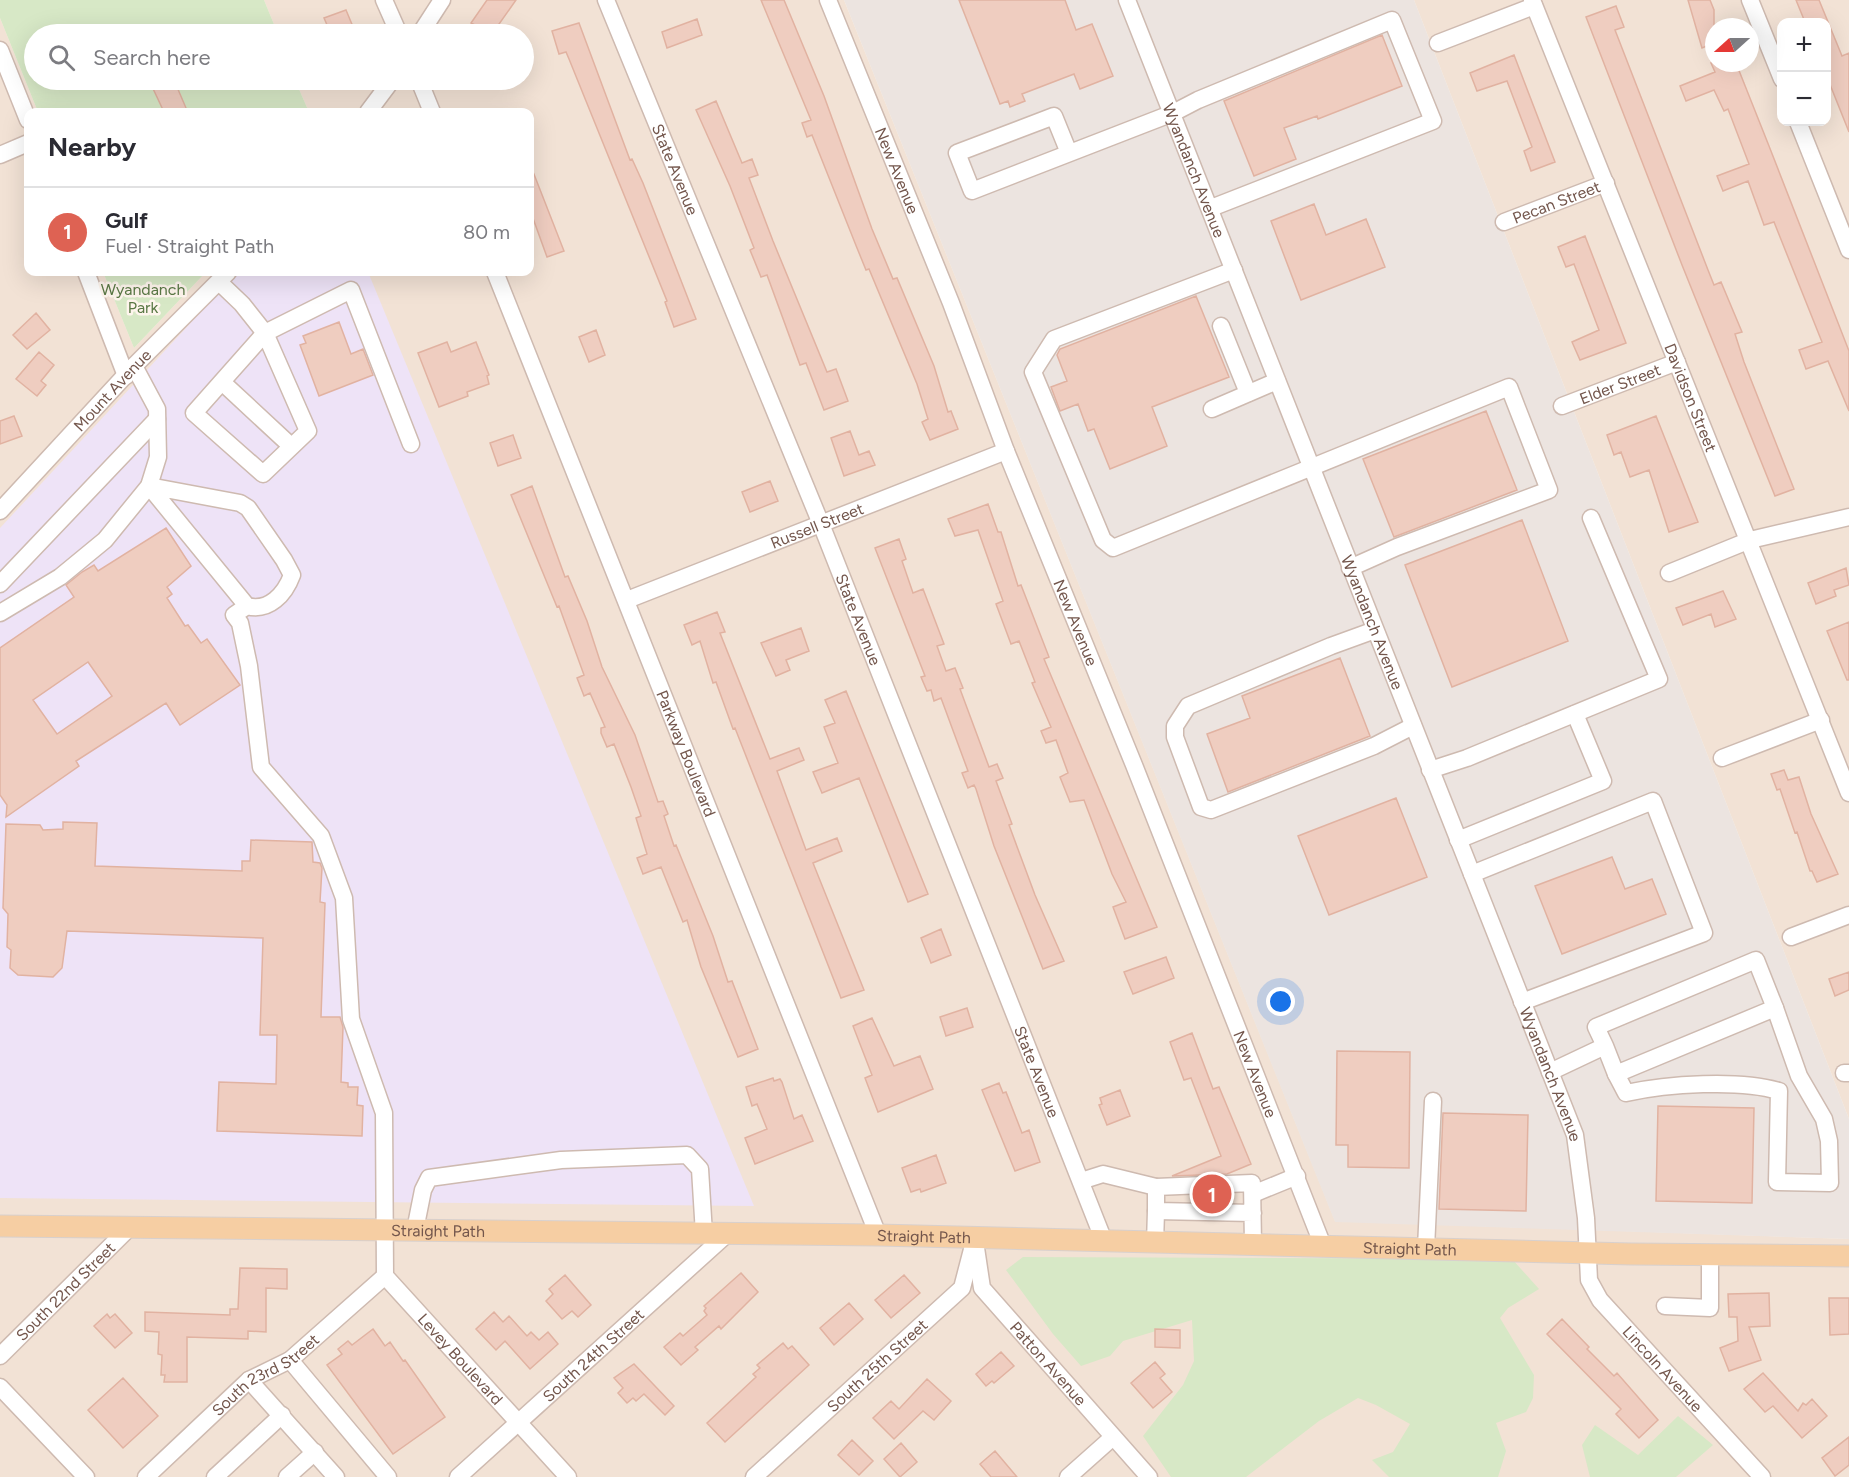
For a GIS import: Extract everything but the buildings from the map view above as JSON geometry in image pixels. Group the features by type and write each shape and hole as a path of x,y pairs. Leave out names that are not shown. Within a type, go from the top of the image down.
{"main road":[{"name":"Straight Path","path":"0,1226 878,1235 1155,1243 1849,1256"}],"street":[{"path":"384,0 395,24"},
{"path":"426,24 442,0"},
{"name":"State Avenue","path":"606,0 821,524 1104,1241"},
{"name":"New Avenue","path":"828,0 951,303 1006,451 1323,1246"},
{"name":"Wyandanch Avenue","path":"1127,0 1575,1135 1585,1208 1587,1251"},
{"path":"1750,0 1779,72"},
{"path":"1438,43 1533,3"},
{"name":"Davidson Street","path":"1533,3 1750,540 1849,793"},
{"path":"1069,153 1054,116 957,153 972,191 1173,113 1198,100 1392,20 1433,121 1210,208"},
{"path":"0,50 24,110"},
{"path":"371,108 384,90"},
{"path":"423,90 430,108"},
{"path":"1800,126 1849,250"},
{"path":"0,155 24,145"},
{"name":"Pecan Street","path":"1504,222 1606,183"},
{"path":"1234,270 1054,339 1033,372 1103,540 1113,548 1509,387 1549,490 1397,547 1350,568"},
{"path":"0,613 60,577 105,540 149,486 158,457 157,409 130,371 88,276"},
{"name":"Parkway Boulevard","path":"497,276 878,1235"},
{"path":"223,277 265,333 308,431 263,474 194,413 265,333 351,290 411,444"},
{"name":"Mount Avenue","path":"0,512 130,371 223,277"},
{"path":"1221,326 1248,393"},
{"name":"Elder Street","path":"1562,406 1677,362"},
{"path":"1212,409 1277,381"},
{"path":"222,382 291,446"},
{"path":"0,584 157,419"},
{"name":"Russell Street","path":"627,600 1006,451"},
{"path":"149,486 240,503 248,508 292,575 287,588 277,599 256,609 247,606 149,486"},
{"path":"1430,770 1659,680 1591,518"},
{"path":"1669,573 1750,540 1849,518"},
{"path":"247,606 234,615 240,623 249,666 261,767 321,836 344,898 351,1019 384,1113 385,1276"},
{"path":"1375,630 1244,681 1188,706 1175,726 1175,736 1201,807 1211,810 1374,746 1413,726"},
{"path":"1458,840 1603,781 1575,714"},
{"path":"1722,758 1821,720"},
{"path":"1472,874 1653,801 1704,933 1522,1002"},
{"path":"1791,937 1849,915"},
{"path":"1779,1091 1777,1182 1830,1183 1829,1141 1824,1119 1803,1083 1756,960 1596,1027 1626,1093 1660,1086 1762,1086 1779,1091 1803,1083"},
{"path":"1616,1074 1775,1008"},
{"path":"1550,1072 1605,1046"},
{"path":"1426,1248 1433,1101"},
{"path":"415,1230 423,1190 429,1178 561,1160 687,1155 700,1169 704,1234"},
{"path":"1081,1181 1103,1174 1156,1186 1252,1183 1252,1244"},
{"path":"1252,1194 1297,1176"},
{"path":"1209,1185 1209,1212"},
{"path":"1155,1243 1156,1186"},
{"path":"1156,1211 1253,1213"},
{"name":"South 22nd Street","path":"0,1356 129,1228"},
{"name":"South 24th Street","path":"458,1477 727,1234"},
{"name":"Patton Avenue","path":"975,1238 982,1288 1149,1477"},
{"name":"South 25th Street","path":"754,1477 962,1288 975,1238"},
{"name":"Lincoln Avenue","path":"1587,1251 1589,1280 1600,1299 1762,1477"},
{"path":"1665,1306 1710,1308 1710,1255"},
{"name":"South 23rd Street","path":"146,1477 249,1380 290,1360 385,1276"},
{"name":"Levey Boulevard","path":"385,1276 568,1477"},
{"path":"290,1360 388,1477"},
{"path":"249,1380 282,1414 336,1477"},
{"path":"0,1387 86,1477"},
{"path":"214,1477 282,1414"},
{"path":"1068,1477 1113,1437"},
{"path":"287,1477 315,1452"}],"shaded area":[{"path":"264,0 844,0 1335,1221 1849,1239 1849,1477 0,1477 0,18 24,77 24,90 29,90 36,108 24,108 24,276 105,276 134,348 202,276 534,276 534,108 307,108 299,90 534,90 534,24 274,24"},
{"path":"844,0 1414,0 1849,1119 1849,1239 1335,1222"},
{"path":"1414,0 1849,0 1849,1119"},
{"path":"234,276 370,276 754,1206 0,1198 0,528"}],"green space":[{"path":"0,0 264,0 274,24 24,24 24,77 0,18"},
{"path":"29,90 299,90 307,108 36,108"},
{"name":"Wyandanch Park","path":"105,276 202,276 134,348"},
{"path":"1023,1257 1512,1259 1539,1289 1508,1308 1500,1318 1534,1375 1533,1398 1526,1412 1496,1423 1506,1451 1498,1477 1389,1477 1372,1460 1393,1452 1410,1424 1358,1398 1319,1421 1246,1477 1171,1477 1143,1436 1183,1385 1194,1361 1192,1320 1123,1341 1110,1356 1081,1366 1053,1334 1006,1270"},
{"path":"1678,1416 1713,1445 1676,1477 1590,1477 1582,1445 1595,1425 1638,1455"}],"place":[{"name":"Gulf","path":"1212,1194"}]}
